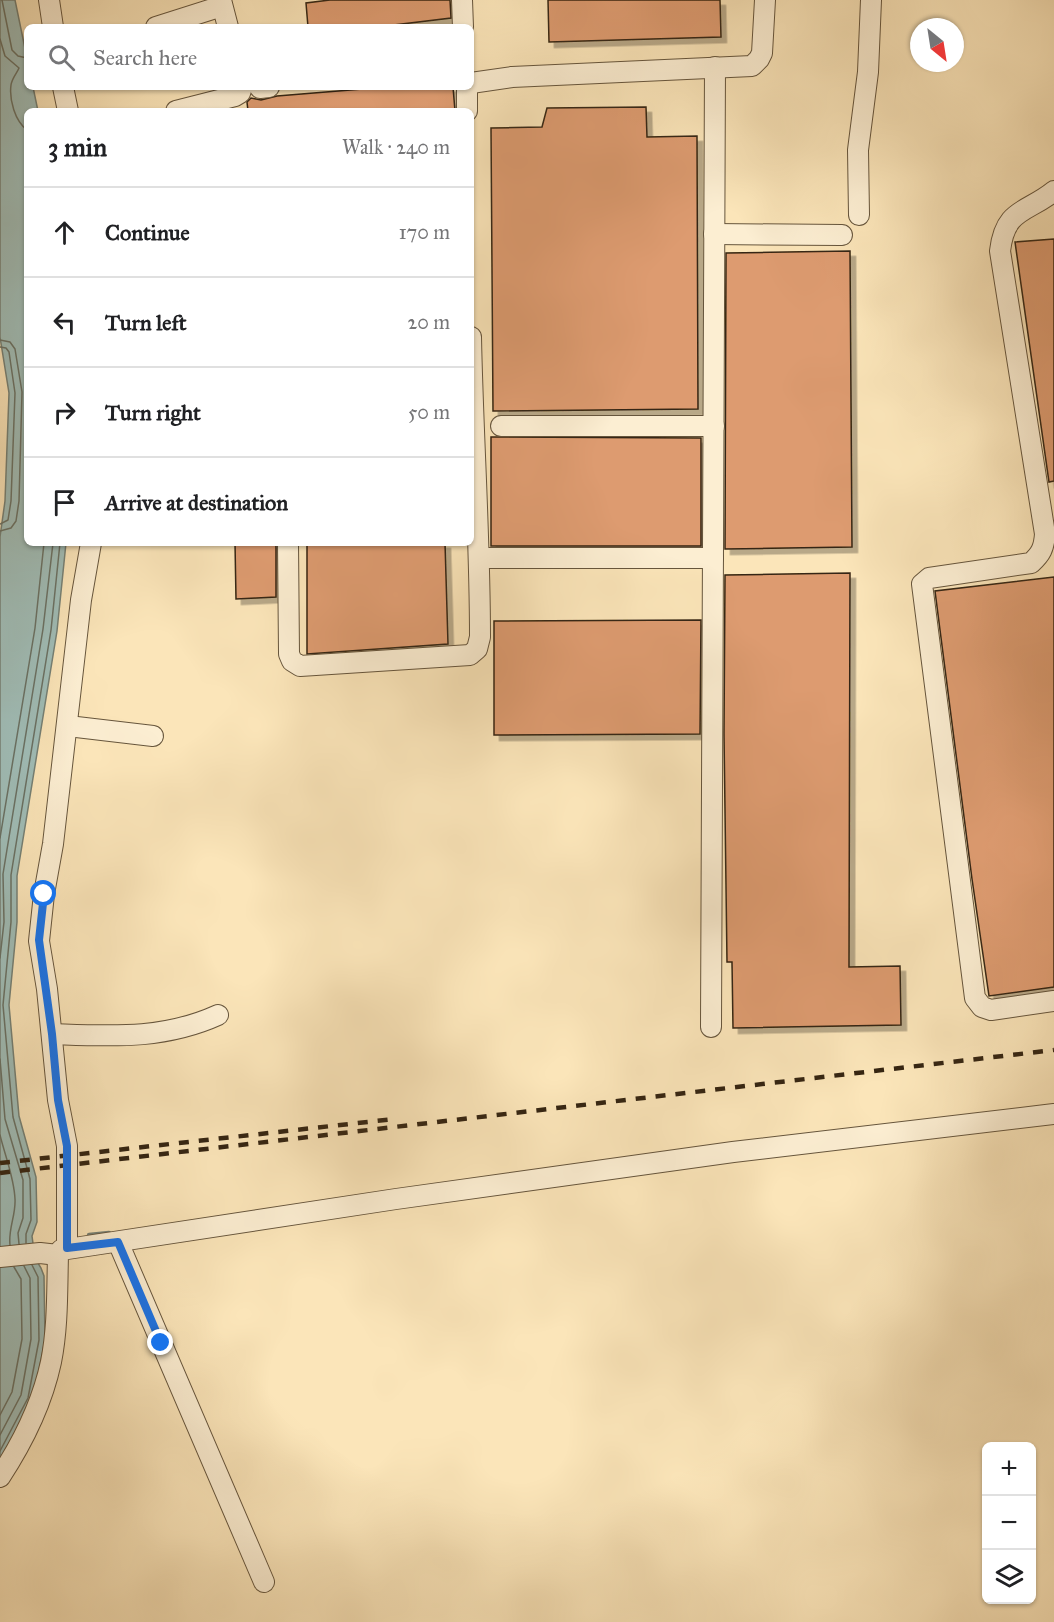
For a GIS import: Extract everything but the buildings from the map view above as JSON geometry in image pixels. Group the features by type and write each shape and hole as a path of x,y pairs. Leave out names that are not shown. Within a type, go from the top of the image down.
{"street":[{"path":"49,0 53,24"},
{"path":"462,0 463,24"},
{"path":"474,82 512,77 752,66 759,59 764,43 765,0"},
{"path":"859,215 858,150 868,72 871,0"},
{"path":"164,24 222,3 227,24"},
{"path":"711,1027 715,67"},
{"path":"64,90 67,108"},
{"path":"188,108 248,90"},
{"path":"467,90 467,108"},
{"path":"1054,191 1022,209 1010,220 1002,235 1000,251 1045,534 1044,546 1039,555 1030,563 929,578 922,584 975,998 982,1007 991,1010 1054,1001"},
{"path":"714,234 842,236"},
{"path":"501,426 714,426"},
{"path":"288,546 289,654 292,661 300,666 470,655 477,649 480,637 480,558 474,449"},
{"path":"0,1477 24,1439 42,1394 51,1362 56,1321 55,1252 68,1155 58,1100 52,1034 39,940 68,726 81,600 90,546"},
{"path":"480,558 713,558"},
{"path":"68,726 153,736"},
{"path":"52,1034 146,1036 197,1025 218,1016"},
{"path":"0,1257 55,1252 396,1199 733,1152 1054,1114"},
{"path":"118,1242 264,1582"}],"water":[{"path":"0,0 15,0 24,44 24,90 34,90 37,108 24,108 24,546 66,546 57,631 17,876 17,922 9,1005 19,1116 36,1177 37,1222 32,1236 35,1258 44,1276 45,1340 33,1400 0,1464 0,537 5,501 9,393 0,337"}],"waterway":[{"path":"89,1235 109,1233"}],"railway":[{"path":"0,1173 1054,1050"},
{"path":"0,1163 394,1119"}],"route":[{"path":"44,894 39,940 47,989 58,1100 67,1146 67,1248 118,1242 161,1343"}]}
